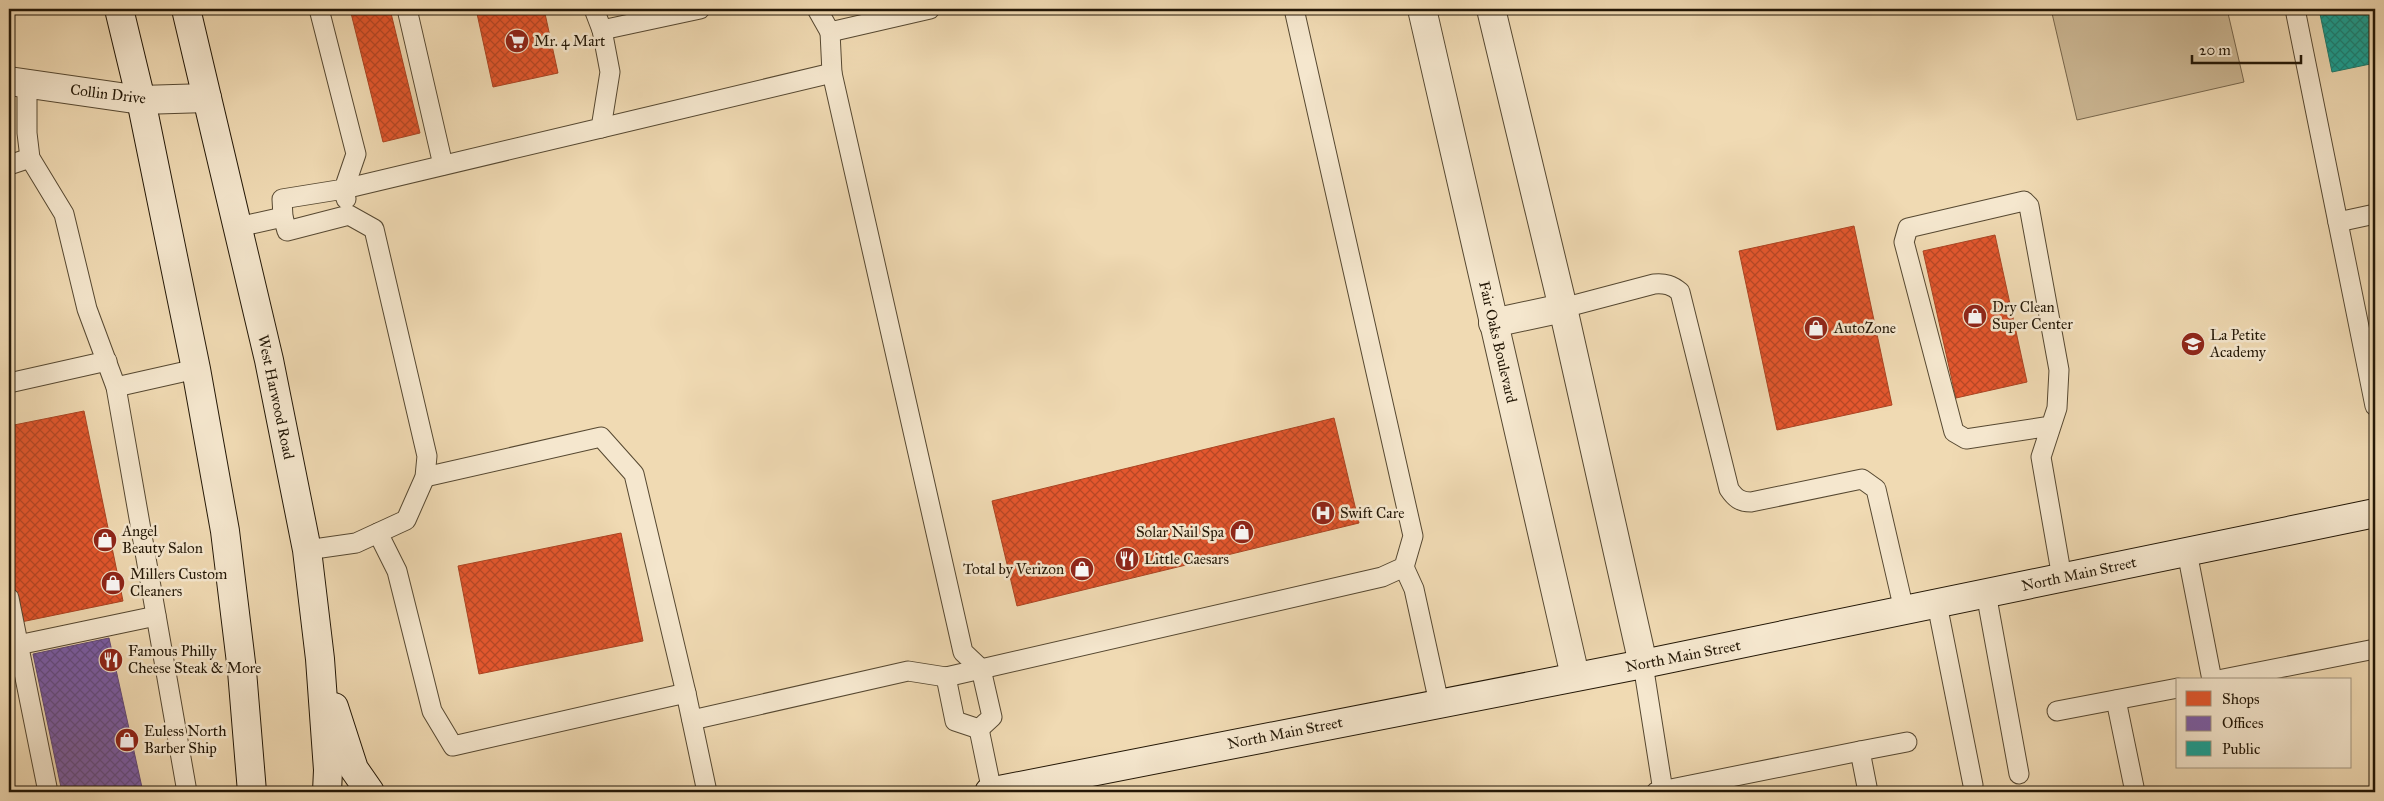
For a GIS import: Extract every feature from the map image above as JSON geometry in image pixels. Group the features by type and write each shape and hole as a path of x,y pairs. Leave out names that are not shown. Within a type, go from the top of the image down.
{"main road":[{"path":"120,9 141,100 196,369 225,531 242,671 252,792"},
{"name":"West Harwood Road","path":"186,9 269,360 308,550 320,660 328,770 327,792"},
{"name":"Fair Oaks Boulevard","path":"1422,9 1575,676"},
{"path":"1491,9 1563,308 1643,664"},
{"name":"Collin Drive","path":"18,82 141,100 207,98"},
{"path":"1494,323 1563,308"},
{"name":"North Main Street","path":"1003,791 1643,664 2375,513"},
{"path":"320,660 354,769 370,792"}],"lane":[{"path":"319,9 356,154 344,189 349,215"},
{"path":"407,9 443,165"},
{"path":"594,9 602,30 610,72 601,128"},
{"path":"602,30 700,9"},
{"path":"817,9 830,32 832,73 963,652 981,669 992,717 979,729"},
{"path":"830,32 930,9"},
{"path":"1294,9 1413,536 1404,567 1414,589 1439,703"},
{"path":"2295,9 2338,222 2367,321 2375,406"},
{"path":"308,550 356,543 406,520 425,477 427,456 374,229 349,215 287,231 283,217 282,199 344,189 832,73"},
{"path":"18,82 30,158 64,214 87,309 116,387 186,792"},
{"path":"9,165 30,158"},
{"path":"2051,426 1966,439 1954,432 1904,242 1908,228 2024,201 2029,206 2059,370 2057,408 2041,457 2062,578"},
{"path":"2338,222 2375,214"},
{"path":"238,227 283,217"},
{"path":"1563,308 1654,284 1663,283 1674,287 1680,292 1729,489 1734,497 1741,502 1751,502 1862,479 1869,482 1876,489 1904,610"},
{"path":"9,383 106,361"},
{"path":"116,387 196,369"},
{"path":"425,477 601,437 634,474 707,792"},
{"path":"378,533 396,571 432,711 454,746 686,694"},
{"path":"2187,552 2212,678"},
{"path":"692,720 908,671 946,677 1382,577 1404,567"},
{"path":"1986,593 2018,774"},
{"path":"9,598 48,792"},
{"path":"1937,604 1973,785"},
{"path":"18,645 156,616"},
{"path":"2228,678 2375,649"},
{"path":"1643,664 1660,792 1907,742"},
{"path":"946,677 955,721 979,729"},
{"path":"2057,711 2176,688"},
{"path":"2116,700 2135,792"},
{"path":"979,729 1003,791"},
{"path":"1860,751 1868,792"}],"shaded area":[{"path":"2051,9 2227,9 2244,82 2077,120"}],"building: Shops":[{"path":"350,9 390,9 420,133 383,142"},
{"name":"Mr. 4 Mart","path":"476,9 544,9 558,73 493,87"},
{"name":"AutoZone","path":"1854,226 1892,405 1777,430 1739,251"},
{"name":"Dry Clean Super Center","path":"1995,235 2027,382 1956,398 1923,251"},
{"path":"84,411 123,601 21,622 9,563 9,426"},
{"path":"1334,418 1359,523 1017,606 992,501"},
{"path":"621,533 643,641 479,674 458,566"}],"building: Offices":[{"path":"109,638 143,792 62,792 33,654"}],"building: Public":[{"path":"2319,9 2375,9 2375,63 2332,72"}],"place":[{"name":"Mr. 4 Mart","path":"517,41"},
{"name":"Dry Clean Super Center","path":"1975,316"},
{"name":"AutoZone","path":"1816,328"},
{"name":"La Petite Academy","path":"2193,344"},
{"name":"Swift Care","path":"1323,513"},
{"name":"Solar Nail Spa","path":"1242,532"},
{"name":"Angel Beauty Salon","path":"105,540"},
{"name":"Little Caesars","path":"1127,559"},
{"name":"Total by Verizon","path":"1082,569"},
{"name":"Millers Custom Cleaners","path":"113,583"},
{"name":"Famous Philly Cheese Steak & More","path":"111,660"},
{"name":"Euless North Barber Ship","path":"127,740"}]}
